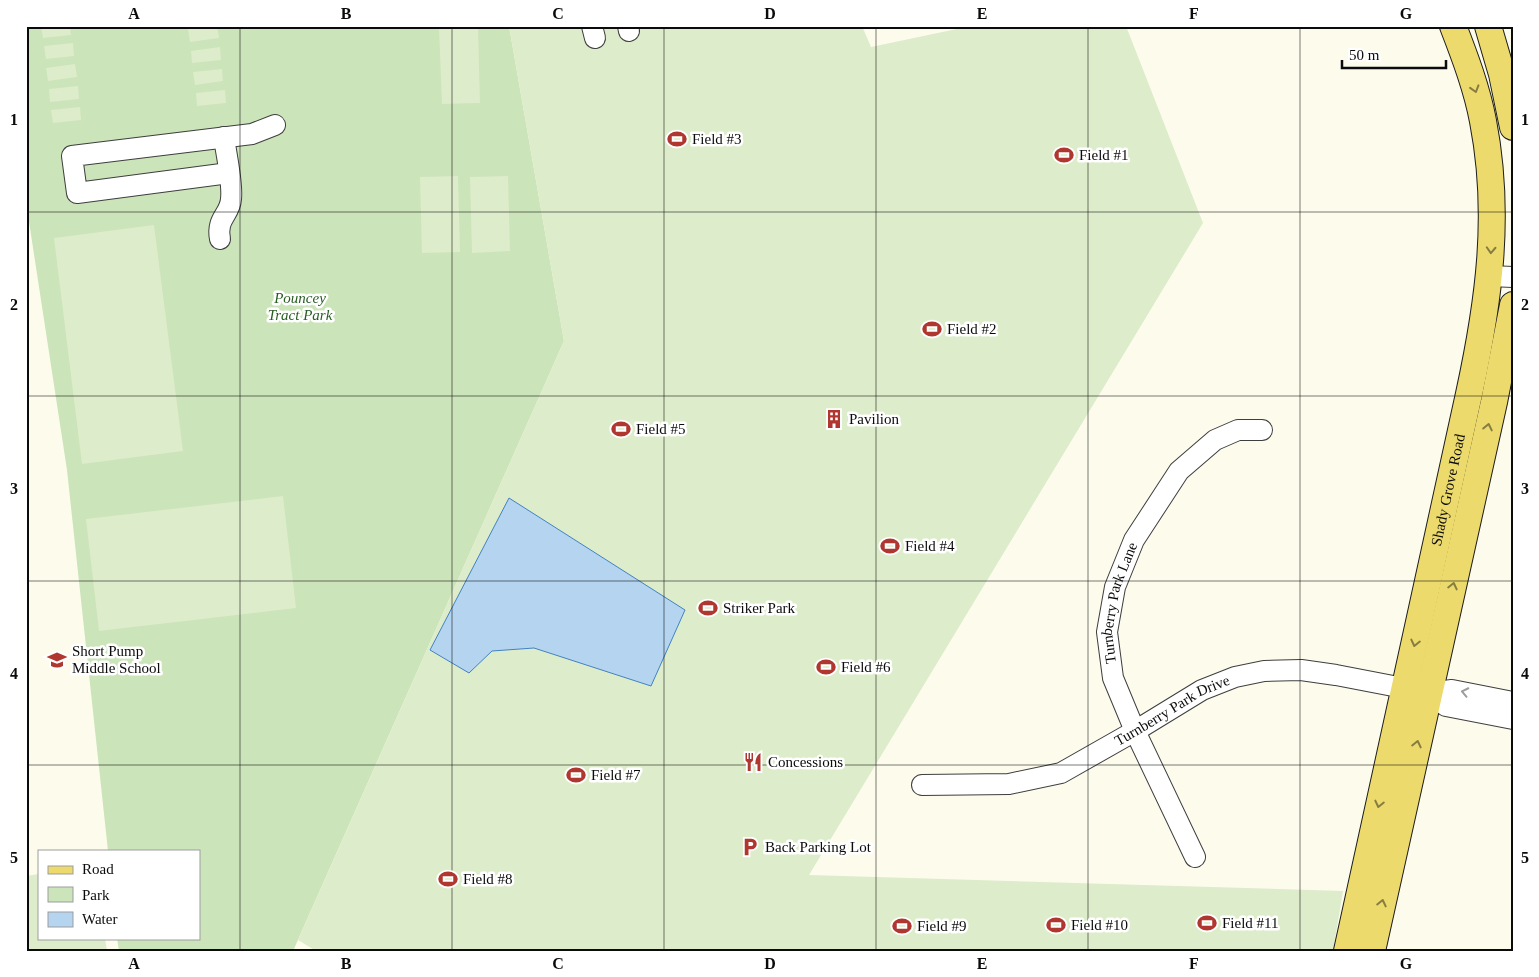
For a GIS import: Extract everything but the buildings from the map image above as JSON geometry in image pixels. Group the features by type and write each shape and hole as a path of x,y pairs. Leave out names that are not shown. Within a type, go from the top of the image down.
{"main road":[{"name":"Shady Grove Road","path":"1372,951 1480,346 1501,276 1492,216 1487,145 1478,98 1453,26"},
{"path":"1488,26 1502,74 1513,128"},
{"name":"Shady Grove Road","path":"1347,951 1494,402 1513,305"}],"street":[{"path":"229,174 77,193 72,156 258,132 275,125"},
{"path":"220,239 219,226 231,202 224,137"},
{"name":"Turnberry Park Lane","path":"1195,857 1113,678 1107,632 1115,587 1134,540 1180,471 1215,440 1238,430 1262,430"},
{"name":"Turnberry Park Drive","path":"922,784 1009,784 1061,773 1202,690 1235,677 1264,671 1301,670 1417,691 1452,690 1513,702"},
{"name":"Turnberry Park Drive","path":"1417,691 1446,706 1513,719"}],"green space":[{"name":"Pouncey Tract Park","path":"26,26 509,26 564,341 293,951 119,951 117,940 200,940 200,850 108,850 67,470 26,202"},
{"path":"41,26 70,26 71,35 43,38"},
{"path":"217,26 219,38 190,42 188,29"},
{"name":"Striker Park","path":"509,26 862,26 871,47 971,26 1126,26 1203,223 809,875 1343,891 1333,951 316,951 298,940 564,341"},
{"path":"478,27 480,103 442,104 439,28"},
{"path":"73,43 74,56 46,59 44,46"},
{"path":"220,47 221,60 192,63 191,51"},
{"path":"75,64 77,77 48,81 46,68"},
{"path":"222,69 223,81 195,85 193,72"},
{"path":"78,86 79,99 50,102 49,89"},
{"path":"225,90 226,103 197,106 196,93"},
{"path":"80,107 81,120 53,123 51,110"},
{"path":"458,176 460,252 422,253 420,177"},
{"path":"508,176 510,251 472,253 470,177"},
{"path":"154,225 183,451 82,464 54,238"},
{"path":"283,496 296,608 99,631 86,519"},
{"path":"38,874 38,940 105,940 107,951 26,951 26,876"}],"water":[{"path":"509,498 685,610 651,686 534,648 492,651 469,673 430,650"}],"place":[{"name":"Field #3","path":"677,139"},
{"name":"Field #1","path":"1064,155"},
{"name":"Field #2","path":"932,329"},
{"name":"Pavilion","path":"834,419"},
{"name":"Field #5","path":"621,429"},
{"name":"Field #4","path":"890,546"},
{"name":"Striker Park","path":"708,608"},
{"name":"Short Pump Middle School","path":"57,660"},
{"name":"Field #6","path":"826,667"},
{"name":"Concessions","path":"753,762"},
{"name":"Field #7","path":"576,775"},
{"name":"Back Parking Lot","path":"750,847"},
{"name":"Field #8","path":"448,879"},
{"name":"Field #11","path":"1207,923"},
{"name":"Field #10","path":"1056,925"},
{"name":"Field #9","path":"902,926"}]}
